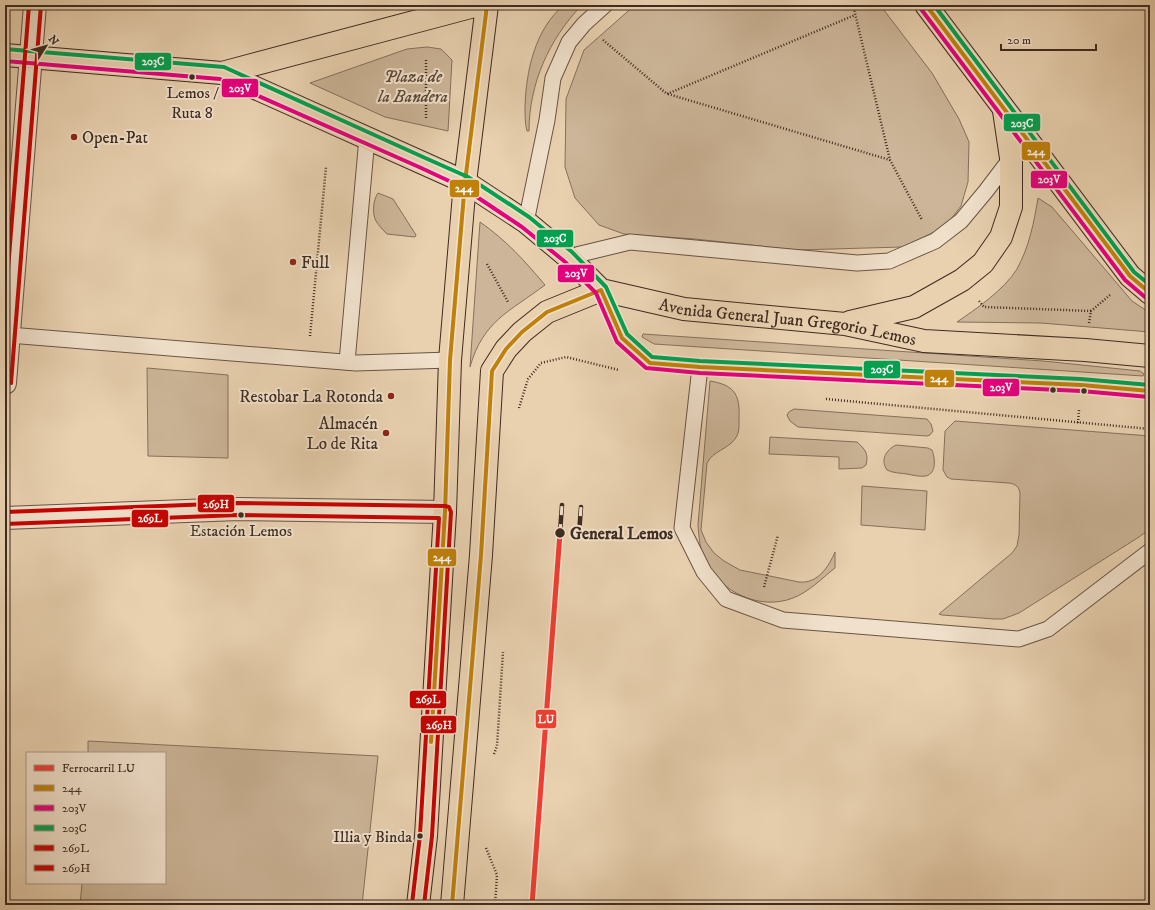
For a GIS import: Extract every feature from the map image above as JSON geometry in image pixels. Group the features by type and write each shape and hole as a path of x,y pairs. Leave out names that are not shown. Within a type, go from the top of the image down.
{"main road":[{"path":"222,74 478,5"},
{"path":"418,905 426,836 445,512 450,360 464,182 487,5"},
{"path":"926,5 1130,276 1150,293"},
{"path":"5,55 222,74 464,182 526,222 568,257 601,290 547,312 522,332 506,349 492,371 481,555 452,905"},
{"path":"845,324 914,307 962,280 983,263 1001,237 1011,207 1011,158 1004,109"},
{"name":"Avenida General Juan Gregorio Lemos","path":"601,290 684,309 845,324 924,341 1085,350 1150,356"}],"street":[{"path":"5,383 35,5"},
{"path":"5,518 238,510 445,512"}],"lane":[{"path":"526,222 547,120 553,78 569,42 584,24 605,5"},
{"path":"347,362 367,138"},
{"path":"568,257 630,242 857,263 889,260 935,241 961,221 1011,158"},
{"path":"601,290 622,338 650,363 700,367 1081,385 1150,391"},
{"path":"9,335 347,362 450,360"},
{"path":"700,367 682,528 704,572 726,599 783,620 1019,639 1048,629 1150,551"}],"path":[{"path":"853,5 890,160 935,241"},
{"path":"667,94 855,15"},
{"path":"584,24 667,94 890,160"},
{"path":"426,58 426,118"},
{"path":"310,342 326,167"},
{"path":"485,261 508,302"},
{"path":"962,280 984,307 1091,311"},
{"path":"757,611 778,535"}],"green space":[{"path":"564,5 582,5 560,32 543,63 533,96 529,131 527,131 525,107 527,79 530,65 539,38 554,15"},
{"path":"635,5 880,5 932,73 959,119 969,142 968,182 961,206 945,227 902,247 797,250 695,239 624,234 599,225 575,198 565,167 566,99 584,50"},
{"name":"Plaza de la Bandera","path":"427,47 441,49 452,60 448,131 385,117 310,83 407,49"},
{"path":"378,193 393,199 416,235 415,237 387,234 380,226 376,221 374,211 374,203"},
{"path":"1038,198 1052,207 1132,301 1150,313 1150,332 1041,323 957,322 997,292 1017,269 1025,252 1035,217"},
{"path":"480,222 499,236 515,251 545,285 509,311 490,328 475,351 470,367"},
{"path":"643,334 1043,361 1140,371 1144,374 1143,376 654,344 642,337"},
{"path":"147,368 228,375 228,458 148,456"},
{"path":"710,381 725,385 734,392 738,402 739,426 738,434 735,439 713,456 707,463 701,530 706,542 714,553 724,561 740,570 799,582 812,580 822,573 830,563 835,552 835,568 810,589 793,598 767,602 742,596 720,582 703,557 698,525"},
{"path":"794,409 927,419 931,424 933,431 927,436 798,427 790,421 787,415"},
{"path":"955,421 1150,436 1150,529 1019,613 1003,619 939,614 1012,553 1017,546 1019,535 1020,493 1017,486 1009,483 951,479 947,477 943,470 945,431"},
{"path":"770,437 857,442 866,452 866,465 862,468 839,469 839,457 769,454"},
{"path":"896,445 928,448 932,450 934,457 934,469 932,472 926,476 921,476 887,470 884,463 885,456 892,447"},
{"path":"862,486 927,491 925,530 861,525"},
{"path":"88,741 378,756 362,905 80,905 82,884 166,884 166,752 88,752"}],"railway":[{"path":"560,533 562,505"},
{"path":"579,534 581,507"}],"rail line":[{"name":"LU","path":"532,905 560,533"}],"transit line":[{"name":"269H","path":"5,307 29,5"},
{"name":"269L","path":"11,383 41,5"},
{"name":"244","path":"431,742 445,512 450,360 465,182 487,5"},
{"name":"244","path":"926,5 1130,276 1150,293"},
{"name":"203C","path":"934,5 1134,272 1150,285"},
{"name":"203V","path":"921,9 1125,280 1146,298"},
{"name":"203C","path":"5,49 224,67 468,177 529,217 572,252 606,287 627,334 652,357 700,361 1081,379 1150,385"},
{"name":"203V","path":"5,61 220,79 462,187 522,227 564,261 596,293 617,342 646,368 700,373 1081,391 1149,397"},
{"name":"244","path":"452,905 481,555 492,371 506,349 522,332 547,312 601,290 622,338 650,363 700,367 1081,385 1150,391"},
{"name":"269H","path":"5,512 238,503 449,507 451,512 432,836 424,905"},
{"name":"269L","path":"5,524 238,515 439,518 420,835 412,904"}],"place":[{"name":"Lemos / Ruta 8","path":"192,77"},
{"name":"Open-Pat","path":"74,137"},
{"name":"Full","path":"293,262"},
{"name":"Restobar La Rotonda","path":"391,396"},
{"name":"Almacén Lo de Rita","path":"386,433"},
{"name":"Estación Lemos","path":"241,515"},
{"name":"General Lemos","path":"560,533"},
{"name":"Illia y Binda","path":"420,836"}]}
